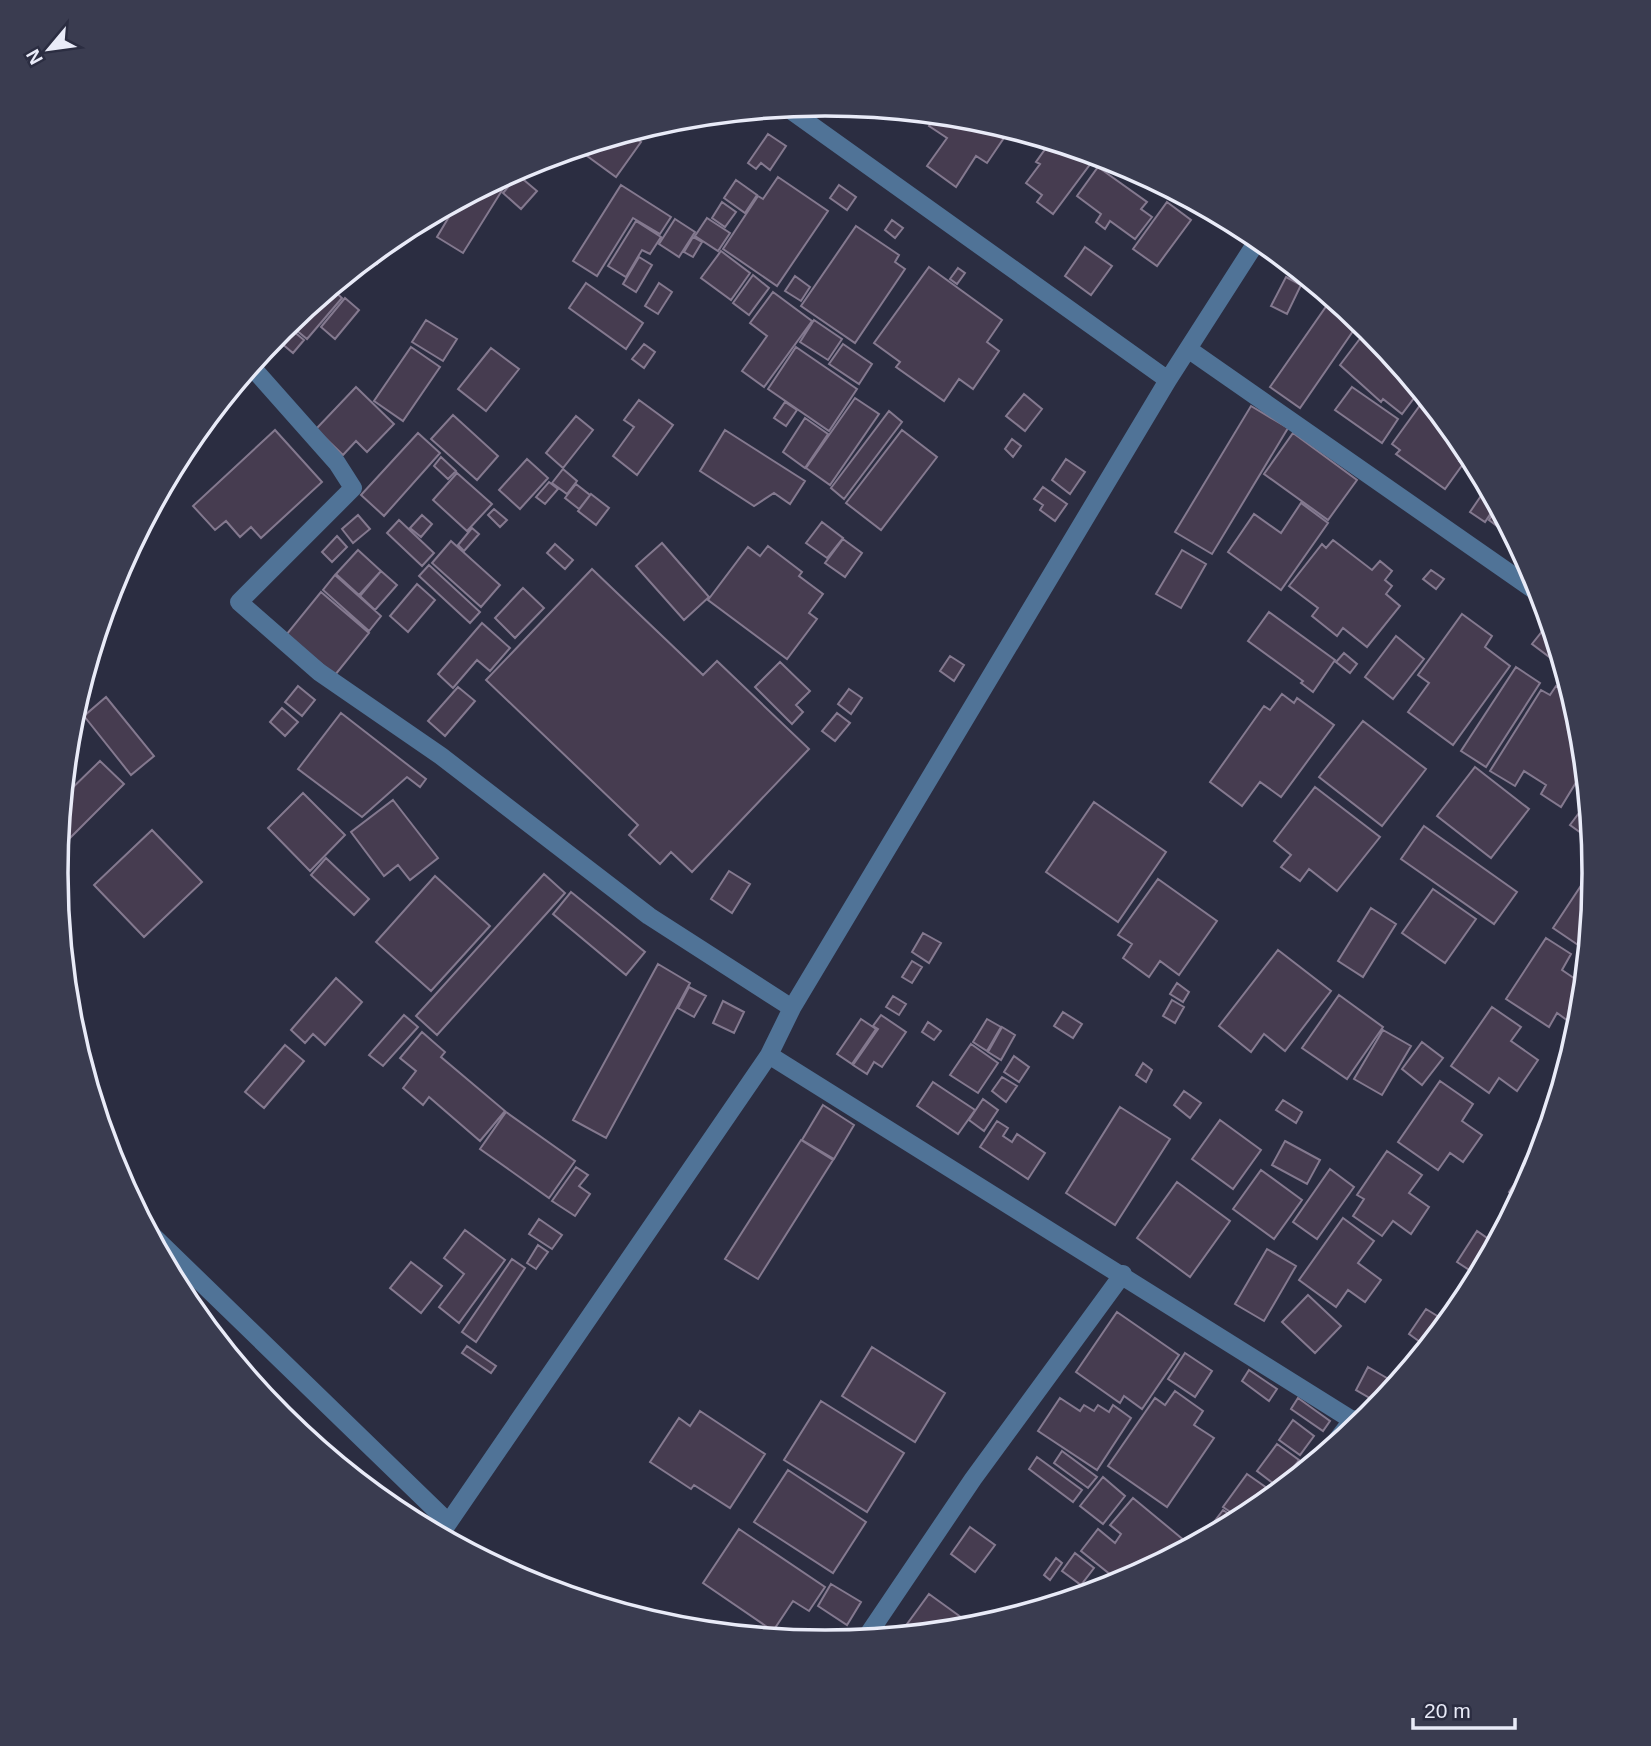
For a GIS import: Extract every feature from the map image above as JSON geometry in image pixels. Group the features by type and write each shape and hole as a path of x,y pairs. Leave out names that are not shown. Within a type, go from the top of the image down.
{"street":[{"path":"799,117 1168,380"},
{"path":"444,1527 769,1055 792,1008 1168,380 1253,248"},
{"path":"1188,349 1525,584"},
{"path":"257,373 337,463 354,488 239,602 319,672 442,756 649,916 792,1008"},
{"path":"769,1055 1351,1418"},
{"path":"172,1255 442,1526"},
{"path":"872,1629 973,1479 1123,1274"}],"building":[{"path":"931,123 1004,138 987,163 976,156 956,187 927,166 947,138 929,126"},
{"path":"768,134 786,146 770,170 761,163 756,169 748,163"},
{"path":"638,140 641,142 616,177 586,155"},
{"path":"1045,149 1090,164 1053,214 1037,202 1042,195 1026,183 1040,164 1036,162"},
{"path":"1098,167 1147,202 1141,209 1152,217 1135,239 1110,221 1105,229 1096,222 1101,214 1077,196"},
{"path":"778,177 828,211 777,286 723,249 758,196 763,199"},
{"path":"523,179 537,191 521,209 503,193 509,185"},
{"path":"736,180 757,195 745,213 724,198"},
{"path":"621,185 671,217 660,234 633,218 597,276 573,261"},
{"path":"839,185 856,197 847,210 830,198"},
{"path":"503,188 463,253 437,237 450,216"},
{"path":"722,202 736,212 725,227 712,218"},
{"path":"1167,202 1191,220 1157,266 1133,249"},
{"path":"707,218 730,233 718,251 695,236"},
{"path":"675,219 695,232 679,257 659,244"},
{"path":"892,220 903,228 895,238 885,230"},
{"path":"636,221 661,237 650,254 642,250 626,277 608,266"},
{"path":"856,226 899,255 895,262 905,269 855,343 801,306"},
{"path":"693,237 702,242 693,257 684,252"},
{"path":"1085,247 1112,266 1091,295 1065,276"},
{"path":"721,251 750,273 731,300 701,278"},
{"path":"639,257 652,265 636,292 623,284"},
{"path":"929,267 1002,320 987,342 999,351 973,389 959,379 944,401 896,367 900,362 874,343"},
{"path":"958,268 965,273 957,284 950,279"},
{"path":"753,275 769,288 749,315 733,303"},
{"path":"795,276 810,287 801,301 785,291"},
{"path":"1286,277 1301,285 1287,314 1271,306"},
{"path":"586,283 643,323 626,349 569,308"},
{"path":"659,283 672,292 658,314 645,306"},
{"path":"773,292 812,321 764,387 742,371 767,336 750,323"},
{"path":"338,294 342,298 307,339 297,331"},
{"path":"345,298 359,310 335,339 321,327"},
{"path":"1327,306 1353,331 1300,408 1270,387"},
{"path":"426,320 457,339 443,361 412,342"},
{"path":"814,320 842,339 828,360 800,342"},
{"path":"295,333 304,340 293,353 283,345"},
{"path":"1361,338 1414,398 1402,414 1383,399 1381,402 1340,365"},
{"path":"644,344 655,352 644,368 632,359"},
{"path":"843,344 872,364 859,384 829,364"},
{"path":"411,347 440,367 403,421 374,401"},
{"path":"796,347 857,389 829,431 768,389"},
{"path":"491,348 519,369 486,411 458,389"},
{"path":"356,387 394,424 367,452 356,441 343,455 316,429"},
{"path":"1352,387 1398,419 1382,443 1335,410"},
{"path":"1024,394 1042,409 1025,431 1006,416"},
{"path":"855,398 879,414 830,485 806,468"},
{"path":"639,400 673,425 637,475 613,456 634,427 624,420"},
{"path":"785,402 797,410 786,426 774,418"},
{"path":"1420,405 1463,464 1445,489 1396,454 1400,450 1392,444"},
{"path":"1251,406 1288,428 1212,554 1175,532"},
{"path":"889,411 902,422 844,499 831,488"},
{"path":"453,415 498,456 477,480 431,439"},
{"path":"576,416 593,430 563,468 546,453"},
{"path":"805,418 828,434 805,468 783,452"},
{"path":"275,430 322,482 261,538 251,527 240,537 226,521 215,530 193,506"},
{"path":"725,430 805,481 790,504 774,493 754,506 700,471"},
{"path":"902,430 937,457 881,530 846,503"},
{"path":"418,433 440,453 384,516 361,495"},
{"path":"1293,433 1357,480 1328,520 1264,474"},
{"path":"1012,439 1021,446 1013,457 1005,449"},
{"path":"441,457 456,471 448,479 434,466"},
{"path":"527,459 548,478 520,509 499,490"},
{"path":"1066,459 1085,472 1070,494 1052,480"},
{"path":"563,469 577,481 567,494 552,483"},
{"path":"457,473 492,504 467,531 433,500"},
{"path":"549,482 558,489 545,504 536,497"},
{"path":"576,484 590,495 579,509 565,498"},
{"path":"1043,487 1067,504 1055,521 1040,510 1043,505 1034,499"},
{"path":"591,494 609,508 596,525 578,511"},
{"path":"1482,495 1491,513 1485,522 1470,512"},
{"path":"1301,503 1328,523 1281,590 1228,552 1254,514 1281,533"},
{"path":"494,509 507,520 500,527 488,515"},
{"path":"358,515 370,529 353,543 342,529"},
{"path":"422,515 432,524 421,537 410,528"},
{"path":"1492,515 1499,528 1489,520"},
{"path":"399,520 434,553 422,566 387,533"},
{"path":"822,522 843,538 827,558 806,543"},
{"path":"472,528 479,534 464,551 458,545"},
{"path":"337,536 347,547 332,562 322,552"},
{"path":"843,539 862,553 845,577 825,563"},
{"path":"1333,540 1372,570 1380,561 1392,571 1385,580 1392,586 1386,594 1400,606 1367,647 1343,628 1337,636 1312,616 1318,608 1289,586 1322,544 1326,548"},
{"path":"451,541 500,585 481,607 432,563"},
{"path":"662,543 709,597 684,620 636,566"},
{"path":"555,544 573,560 565,569 547,553"},
{"path":"768,546 802,572 799,576 823,594 809,613 817,619 787,659 708,600 748,547 760,556"},
{"path":"358,550 381,571 359,595 336,574"},
{"path":"1182,550 1206,564 1181,608 1156,594"},
{"path":"429,565 480,612 470,623 419,576"},
{"path":"592,569 703,675 717,661 809,749 692,872 671,852 660,864 629,835 638,825 486,680"},
{"path":"1431,570 1444,579 1436,589 1423,579"},
{"path":"381,571 397,585 375,610 360,596"},
{"path":"335,575 381,616 369,631 323,590"},
{"path":"417,584 435,600 408,632 390,616"},
{"path":"523,588 544,608 515,638 495,618"},
{"path":"321,592 369,633 335,675 286,635"},
{"path":"1269,612 1335,660 1313,692 1301,683 1303,681 1248,641"},
{"path":"1462,614 1492,636 1485,647 1510,666 1453,745 1408,712 1429,683 1418,675"},
{"path":"482,623 510,648 490,671 477,660 453,688 438,674"},
{"path":"1543,630 1552,659 1532,644"},
{"path":"1396,636 1424,659 1393,699 1365,677"},
{"path":"1344,653 1357,664 1350,673 1336,662"},
{"path":"950,656 964,665 954,681 940,671"},
{"path":"780,662 810,691 796,705 803,712 792,724 755,687"},
{"path":"1516,667 1540,683 1486,767 1461,751"},
{"path":"298,686 315,700 302,716 285,702"},
{"path":"1556,686 1560,688 1577,781 1561,807 1541,794 1546,785 1524,771 1515,786 1490,771 1541,690 1550,695"},
{"path":"458,687 475,701 445,736 428,721"},
{"path":"849,689 862,698 851,714 838,704"},
{"path":"1282,694 1294,703 1297,698 1334,725 1281,797 1260,782 1242,806 1210,782 1264,706 1270,710"},
{"path":"106,697 154,756 131,775 85,715"},
{"path":"282,708 298,722 285,736 270,722"},
{"path":"341,713 426,779 420,787 407,777 362,817 298,769"},
{"path":"837,713 850,723 835,741 822,731"},
{"path":"1363,721 1426,769 1382,826 1319,777"},
{"path":"100,761 124,784 69,839 70,823 74,787"},
{"path":"1475,767 1529,809 1491,858 1437,816"},
{"path":"1315,787 1380,837 1337,891 1309,869 1300,881 1281,867 1291,855 1274,841"},
{"path":"303,793 345,835 310,871 268,828"},
{"path":"393,800 438,858 410,880 398,865 384,876 351,832"},
{"path":"1094,802 1166,852 1118,922 1046,872"},
{"path":"1580,812 1581,833 1570,825"},
{"path":"1424,826 1517,892 1494,924 1401,859"},
{"path":"152,830 202,882 144,937 94,885"},
{"path":"326,858 369,899 354,915 311,875"},
{"path":"729,871 750,884 732,913 711,899"},
{"path":"544,874 565,893 437,1035 416,1016"},
{"path":"435,876 490,926 431,991 376,942"},
{"path":"1158,879 1217,921 1179,975 1160,961 1149,977 1123,958 1132,944 1118,935"},
{"path":"1583,883 1579,945 1553,928"},
{"path":"1433,889 1476,919 1445,963 1402,933"},
{"path":"571,892 645,952 626,975 553,914"},
{"path":"1371,908 1396,924 1363,977 1338,961"},
{"path":"923,933 941,943 929,963 912,952"},
{"path":"1546,938 1571,954 1562,970 1575,979 1568,1021 1557,1013 1549,1027 1506,999"},
{"path":"1278,950 1331,991 1285,1051 1264,1034 1251,1052 1219,1026"},
{"path":"912,961 922,967 912,983 902,977"},
{"path":"658,964 690,983 606,1138 573,1120"},
{"path":"336,978 362,1002 325,1045 313,1034 305,1043 291,1030"},
{"path":"1177,983 1189,992 1183,1002 1170,994"},
{"path":"689,987 706,996 694,1017 678,1008"},
{"path":"1339,995 1383,1027 1347,1079 1302,1048"},
{"path":"893,996 906,1004 899,1015 886,1007"},
{"path":"1172,1000 1184,1007 1175,1023 1163,1016"},
{"path":"723,1001 744,1012 734,1033 713,1023"},
{"path":"1492,1007 1521,1027 1511,1041 1538,1060 1517,1091 1499,1078 1489,1093 1451,1066"},
{"path":"1063,1012 1082,1024 1073,1038 1054,1026"},
{"path":"404,1015 418,1027 383,1066 369,1055"},
{"path":"881,1015 906,1032 882,1067 874,1062 867,1074 853,1065 878,1029 873,1026"},
{"path":"861,1019 876,1029 852,1064 837,1054"},
{"path":"987,1019 1001,1027 987,1051 973,1042"},
{"path":"928,1022 941,1031 934,1040 922,1032"},
{"path":"1002,1027 1015,1035 1001,1060 988,1052"},
{"path":"1383,1030 1411,1046 1382,1095 1354,1079"},
{"path":"422,1032 445,1052 441,1057 505,1111 480,1141 429,1097 423,1105 403,1088 416,1071 400,1058"},
{"path":"1422,1042 1443,1058 1422,1085 1402,1069"},
{"path":"971,1044 998,1063 978,1093 950,1075"},
{"path":"285,1045 304,1061 264,1108 245,1092"},
{"path":"1014,1056 1029,1067 1019,1082 1004,1072"},
{"path":"1143,1063 1152,1070 1146,1082 1136,1075"},
{"path":"1002,1077 1017,1086 1006,1102 992,1091"},
{"path":"1440,1081 1473,1104 1462,1121 1482,1135 1463,1162 1450,1153 1438,1170 1398,1142"},
{"path":"933,1082 975,1110 958,1134 917,1106"},
{"path":"1184,1091 1201,1103 1190,1118 1174,1105"},
{"path":"983,1099 998,1110 984,1131 969,1120"},
{"path":"1283,1100 1302,1112 1296,1123 1276,1110"},
{"path":"823,1105 854,1125 834,1159 802,1140"},
{"path":"1120,1107 1170,1139 1115,1225 1066,1193"},
{"path":"506,1112 575,1161 549,1198 480,1149"},
{"path":"1220,1120 1261,1150 1233,1189 1192,1159"},
{"path":"997,1121 1008,1128 1003,1136 1012,1142 1017,1134 1045,1153 1028,1179 980,1147"},
{"path":"801,1140 833,1160 758,1279 725,1259"},
{"path":"1285,1141 1320,1160 1307,1184 1272,1165"},
{"path":"1387,1151 1422,1175 1409,1193 1429,1207 1411,1234 1393,1221 1382,1236 1353,1216 1364,1199 1357,1195"},
{"path":"576,1167 588,1175 579,1186 590,1194 575,1216 552,1201"},
{"path":"1330,1169 1354,1187 1317,1239 1293,1222"},
{"path":"1261,1170 1302,1200 1274,1239 1233,1209"},
{"path":"1177,1182 1230,1221 1190,1277 1137,1238"},
{"path":"1343,1218 1374,1241 1358,1263 1381,1280 1365,1302 1348,1290 1336,1307 1299,1280"},
{"path":"539,1219 562,1235 552,1249 529,1234"},
{"path":"465,1230 505,1260 459,1323 439,1307 464,1274 444,1258"},
{"path":"1477,1231 1488,1239 1470,1270 1457,1262"},
{"path":"538,1245 548,1252 536,1269 527,1263"},
{"path":"1267,1249 1296,1266 1264,1321 1235,1304"},
{"path":"512,1259 525,1268 476,1342 462,1332"},
{"path":"411,1262 442,1286 421,1313 390,1288"},
{"path":"1308,1295 1341,1326 1315,1353 1282,1322"},
{"path":"1426,1309 1439,1317 1420,1342 1409,1334"},
{"path":"1117,1312 1179,1355 1142,1409 1124,1396 1120,1403 1076,1372"},
{"path":"467,1346 496,1366 491,1373 462,1353"},
{"path":"872,1347 945,1393 915,1442 842,1396"},
{"path":"1185,1353 1212,1371 1195,1397 1168,1379"},
{"path":"1368,1367 1388,1379 1370,1398 1356,1390"},
{"path":"1249,1370 1277,1389 1269,1401 1242,1381"},
{"path":"1175,1391 1203,1411 1194,1425 1214,1438 1167,1507 1108,1466 1155,1398 1165,1405"},
{"path":"1060,1398 1080,1411 1084,1405 1094,1411 1098,1405 1109,1412 1113,1405 1131,1418 1097,1470 1038,1431"},
{"path":"1298,1398 1330,1421 1323,1431 1291,1409"},
{"path":"821,1401 904,1453 867,1512 784,1460"},
{"path":"700,1411 765,1454 730,1508 694,1485 691,1489 650,1462 679,1418 690,1426"},
{"path":"1293,1420 1314,1436 1300,1455 1279,1440"},
{"path":"1277,1444 1299,1460 1273,1483 1257,1471"},
{"path":"1062,1451 1097,1477 1088,1488 1054,1463"},
{"path":"1037,1457 1082,1490 1073,1502 1029,1469"},
{"path":"788,1470 866,1522 833,1573 754,1522"},
{"path":"1247,1474 1267,1488 1231,1512 1223,1507"},
{"path":"1103,1477 1125,1496 1103,1524 1080,1506"},
{"path":"1133,1498 1183,1540 1111,1575 1081,1551 1098,1529 1115,1543 1121,1534 1110,1525"},
{"path":"1223,1510 1229,1514 1213,1524"},
{"path":"970,1527 995,1545 975,1572 951,1554"},
{"path":"739,1529 825,1587 809,1611 793,1601 774,1629 769,1628 703,1583"},
{"path":"1075,1553 1094,1568 1081,1585 1062,1571"},
{"path":"1056,1558 1062,1563 1050,1580 1044,1575"},
{"path":"831,1584 861,1602 847,1625 818,1606"},
{"path":"929,1594 962,1618 924,1624 906,1626"}]}
